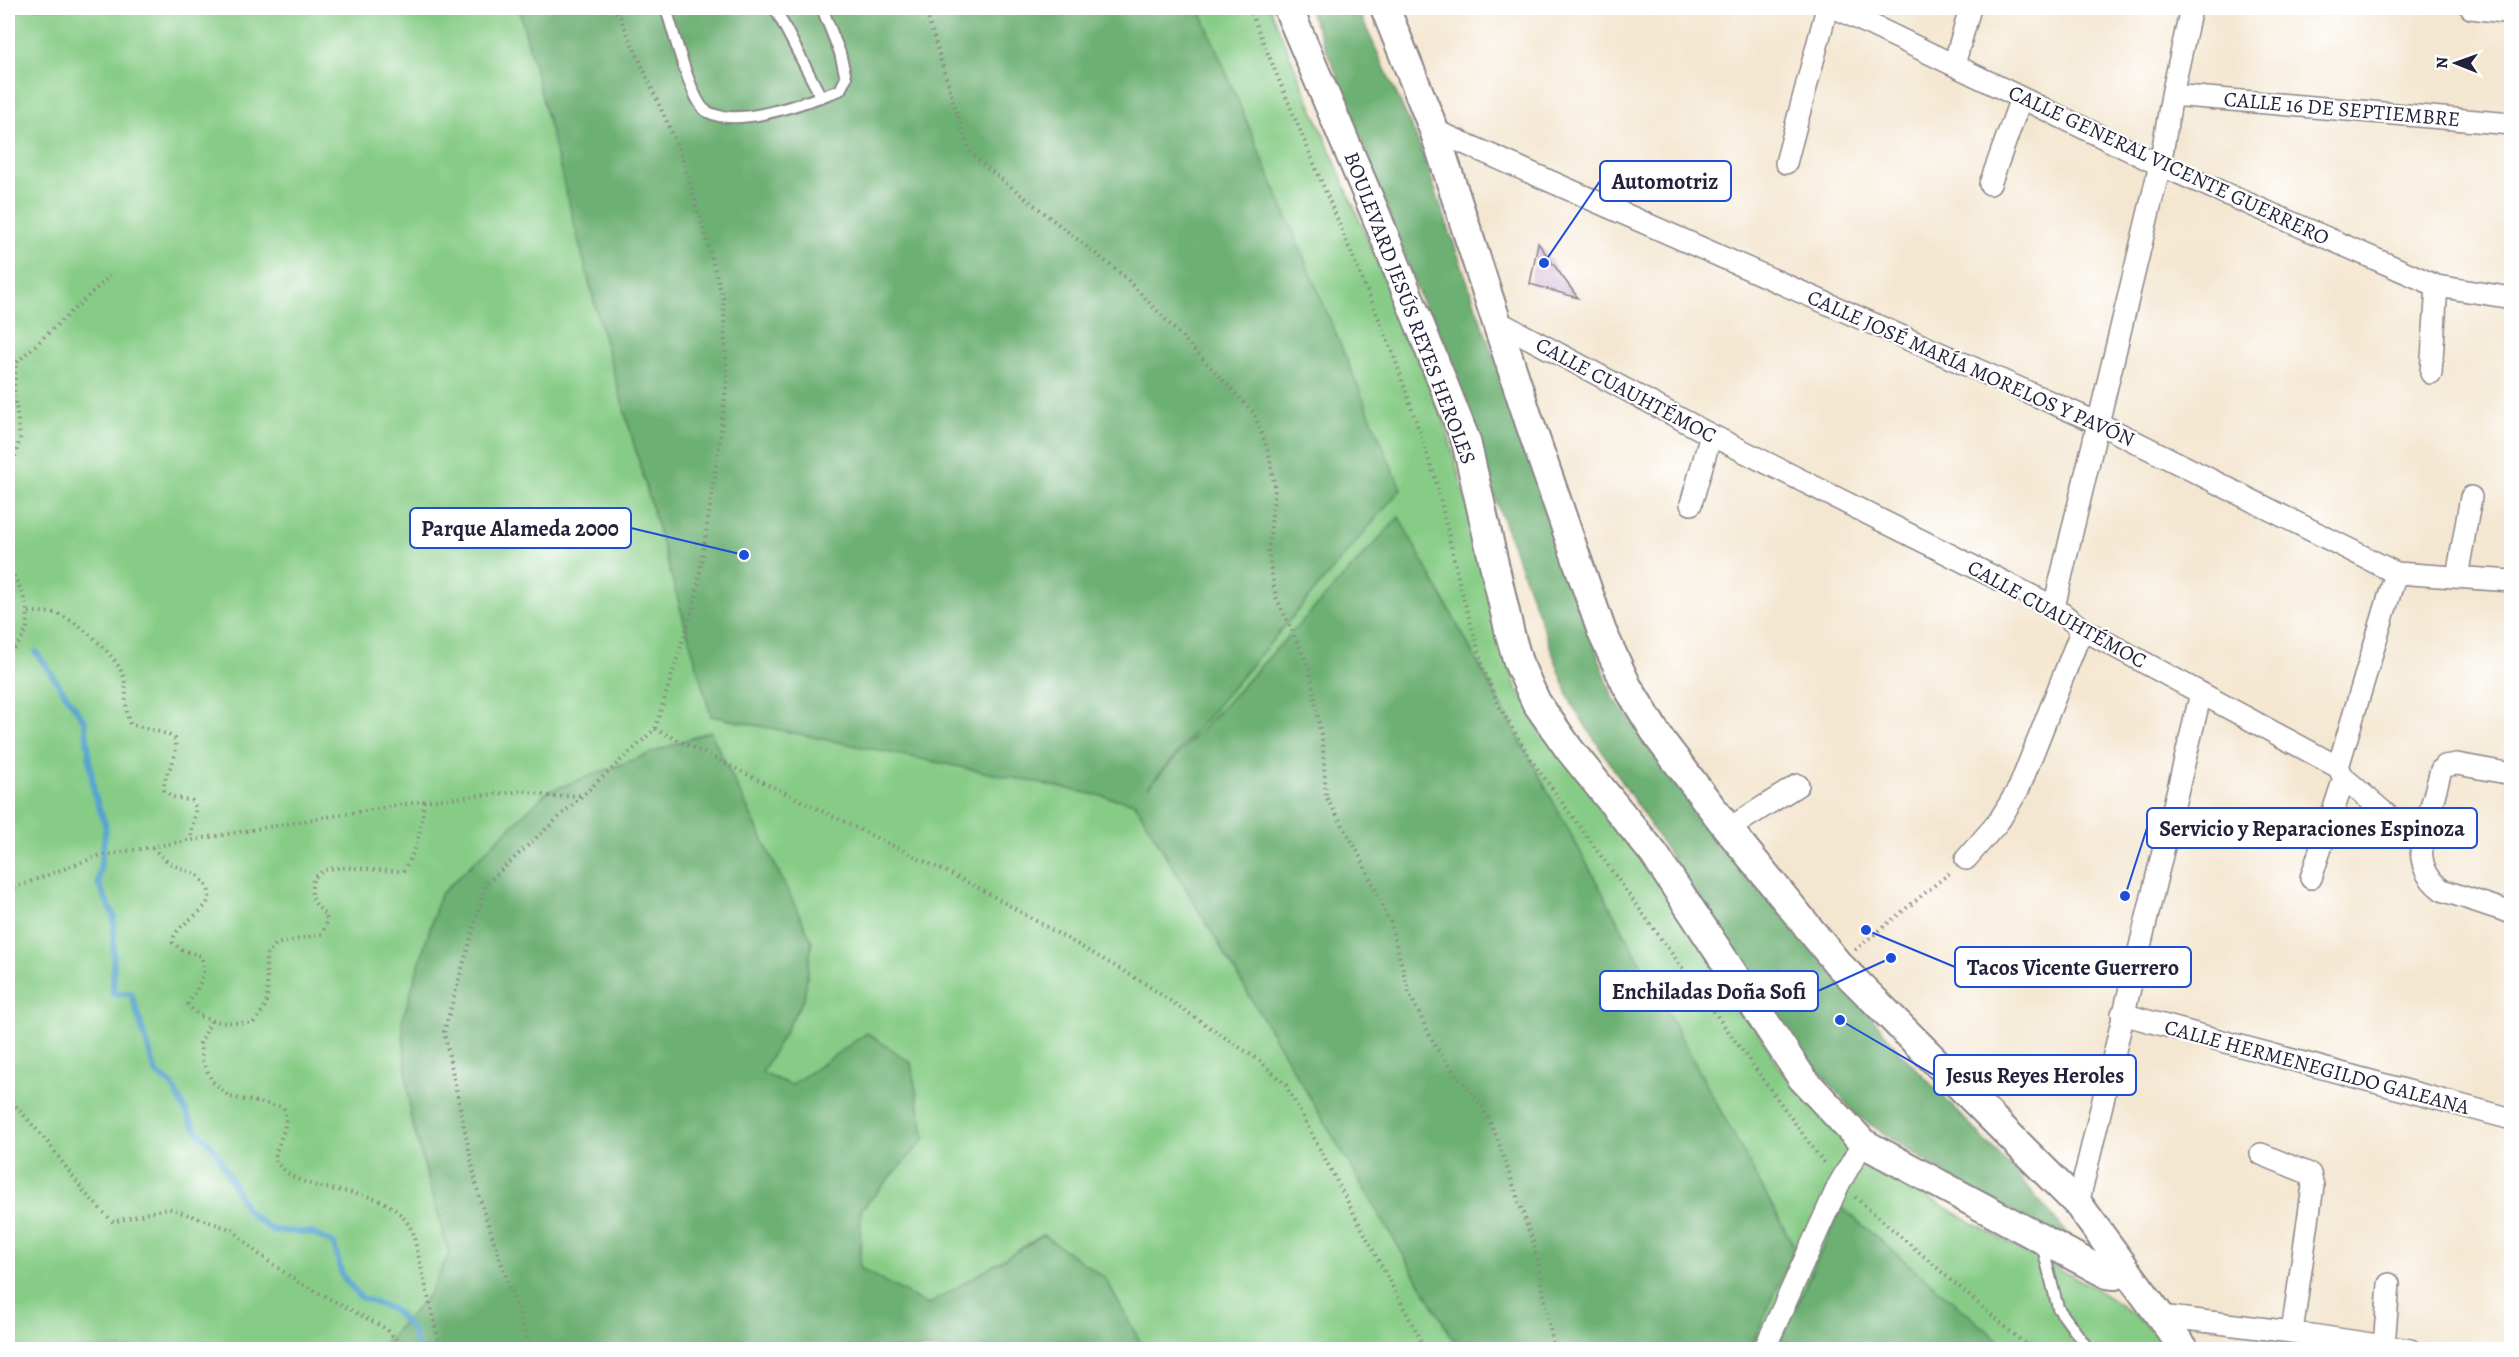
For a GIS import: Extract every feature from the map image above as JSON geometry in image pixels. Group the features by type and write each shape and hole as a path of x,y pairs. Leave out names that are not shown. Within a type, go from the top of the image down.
{"main road":[{"name":"BOULEVARD JESÚS REYES HEROLES","path":"1288,8 1376,215 1466,441 1510,634 1527,684 1536,702 1569,749 1673,882 1790,1063 1863,1143 2107,1274 2115,1275 2123,1268"},
{"path":"1385,8 1434,130 1602,632 1627,686 1659,738 1728,829 1838,964 2078,1204 2185,1350"}],"street":[{"path":"1786,163 1827,8"},
{"name":"CALLE GENERAL VICENTE GUERRERO","path":"1836,8 2160,165 2437,286 2511,298"},
{"path":"1954,65 1970,8"},
{"path":"2054,607 2160,165 2191,8"},
{"path":"2471,8 2511,12"},
{"name":"CALLE 16 DE SEPTIEMBRE","path":"2172,95 2511,124"},
{"path":"1990,184 2021,98"},
{"name":"CALLE JOSÉ MARÍA MORELOS Y PAVÓN","path":"1434,130 2098,423 2396,573 2511,581"},
{"path":"2431,373 2437,286"},
{"name":"CALLE CUAUHTÉMOC","path":"1496,320 1711,435 2054,607 2082,629 2341,772 2421,844"},
{"path":"1691,504 1711,435"},
{"path":"2457,577 2471,497"},
{"path":"2311,878 2396,573"},
{"path":"1966,859 1999,821 2019,788 2082,629"},
{"path":"2078,1204 2201,693"},
{"path":"2511,774 2457,764 2444,766 2421,844 2422,866 2434,884 2442,890 2511,913"},
{"path":"1728,829 1798,785"},
{"name":"CALLE HERMENEGILDO GALEANA","path":"2122,1014 2511,1119"},
{"path":"1764,1350 1839,1184 1863,1143"},
{"path":"2261,1154 2310,1174 2313,1186 2292,1332"},
{"path":"2384,1346 2389,1284"},
{"path":"2161,1316 2292,1332 2410,1350"}],"lane":[{"path":"666,8 694,94 705,110 722,116 743,117 766,114 840,90 846,78 840,53 822,8"},
{"path":"775,8 820,97"},
{"path":"2040,1237 2058,1308 2089,1350"}],"path":[{"path":"531,1350 479,1197 444,1032 486,884 656,729 698,587 727,380 723,298 682,156 620,17 612,8"},
{"path":"925,8 962,130 971,152 986,167 1125,277 1254,412 1269,454 1275,489 1268,552 1276,597 1309,667 1323,746 1326,797 1356,848 1391,924 1409,993 1436,1048 1481,1105 1496,1135 1535,1248 1554,1350"},
{"path":"1249,8 1392,353 1437,484 1460,586 1484,670 1499,706 1532,761 1659,934"},
{"path":"8,473 20,438 14,388 16,363 110,276"},
{"path":"8,565 19,585 29,612 24,634 8,652"},
{"path":"29,612 54,613 79,624 108,652 124,677 125,709 130,724 167,734 175,739 177,751 173,765 164,779 164,790 173,797 192,801 196,808 190,840"},
{"path":"656,729 977,887 1141,981 1260,1061 1286,1085 1426,1350"},
{"path":"8,890 98,856 190,840 424,801 525,791 554,797 583,794"},
{"path":"152,848 171,864 198,876 207,887 208,900 204,910 179,928 173,936 173,943 182,950 201,956 204,964 204,978 188,1004 193,1012 211,1021 253,1023 265,1011 268,998 266,955 276,944 322,934 327,922 326,915 315,906 310,895 313,879 324,870 340,868 384,872 403,871 414,854 421,832 424,801"},
{"path":"1838,964 1966,859"},
{"path":"211,1021 200,1044 202,1060 212,1081 230,1097 283,1107 287,1116 285,1131 276,1148 275,1160 283,1171 297,1180 378,1199 396,1208 406,1218 413,1233 441,1350"},
{"path":"8,1097 50,1145 84,1192 113,1222 168,1208 233,1230 256,1252 298,1282 385,1328 402,1346 402,1350"}],"green space":[{"path":"8,8 1270,8 1445,423 1516,688 1680,898 1782,1072 1878,1169 2001,1239 2088,1284 2133,1314 2171,1349 8,1349"},
{"path":"519,8 1199,8 1401,489 1148,787 1399,517 1795,1248 1750,1349 1459,1349 1135,803 711,716 601,328"},
{"path":"1308,8 1357,8 1418,141 1613,698 1899,1051 2006,1162 2077,1245 1958,1182 1856,1115 1782,1027 1572,705 1336,72"},
{"path":"710,731 812,941 804,998 762,1073 791,1085 867,1033 911,1063 925,1139 861,1210 860,1268 928,1305 1043,1235 1105,1278 1144,1349 379,1349 428,1296 449,1254 410,1115 402,1021 440,895 547,792"},
{"path":"1841,1207 2009,1349 1777,1349"}],"building":[{"path":"1538,243 1578,298 1530,284"}],"waterway":[{"path":"36,652 85,722 94,793 106,827 98,883 114,916 113,994 131,993 156,1073 172,1085 194,1127 216,1151 247,1211 272,1230 312,1233 334,1244 342,1275 360,1297 394,1310 411,1329 419,1350"}],"place":[{"name":"Automotriz","path":"1544,263"},
{"name":"Parque Alameda 2000","path":"744,555"},
{"name":"Servicio y Reparaciones Espinoza","path":"2125,896"},
{"name":"Tacos Vicente Guerrero","path":"1866,930"},
{"name":"Enchiladas Doña Sofi","path":"1891,958"},
{"name":"Jesus Reyes Heroles","path":"1840,1020"}]}
